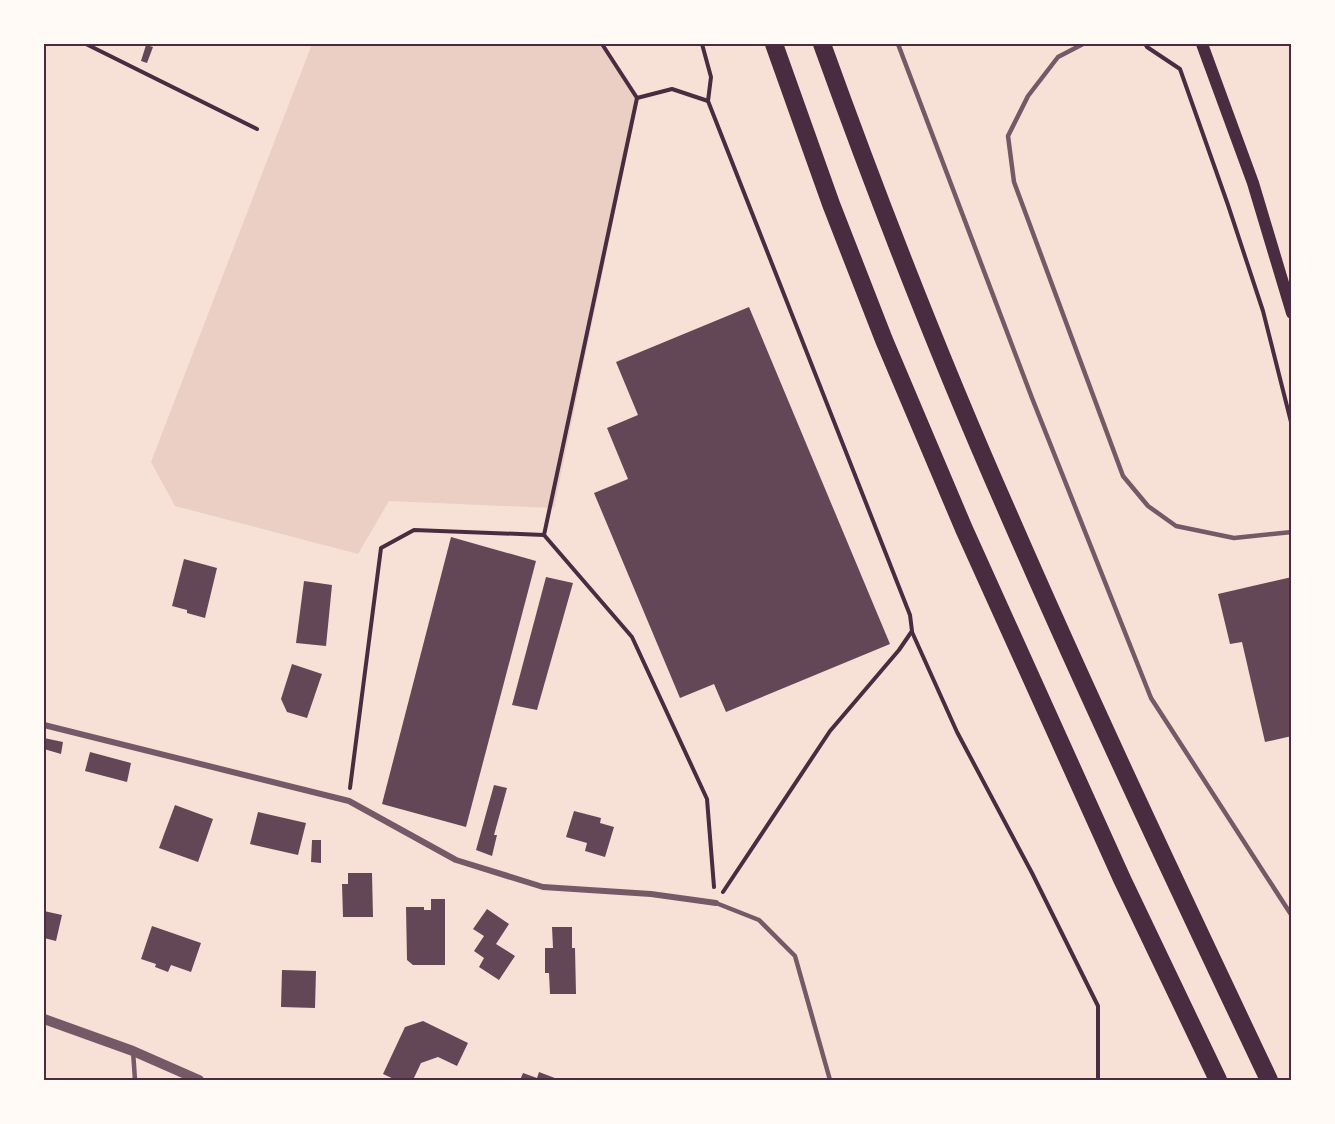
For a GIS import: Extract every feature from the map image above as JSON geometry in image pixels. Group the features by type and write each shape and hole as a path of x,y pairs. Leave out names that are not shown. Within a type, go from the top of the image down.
{"highway":[{"path":"774,44 831,204 884,340 959,518 1117,868 1218,1080"},
{"path":"822,44 870,176 925,316 1007,513 1101,721 1269,1080"}],"main road":[{"path":"1202,44 1253,183 1292,313"}],"street":[{"path":"44,725 349,801 456,860 543,887 651,894 716,903"},
{"path":"44,1019 200,1080"}],"lane":[{"path":"898,44 1032,398 1151,698 1292,916"},
{"path":"1083,44 1058,57 1028,96 1008,136 1014,182 1123,476 1148,506 1176,526 1234,538 1292,532"},
{"path":"716,903 759,920 795,956 830,1080"},
{"path":"133,1052 135,1080"}],"path":[{"path":"87,44 257,129"},
{"path":"544,535 637,98 602,44"},
{"path":"702,44 711,77 708,101 910,615 912,631 957,732 1032,873 1098,1006 1098,1080"},
{"path":"1145,44 1180,69 1263,311 1292,426"},
{"path":"637,98 672,89 708,101"},
{"path":"349,801 381,548 414,530 544,535 632,637 638,648 707,799 716,903"},
{"path":"716,903 830,731 899,650 912,631"}],"shaded area":[{"path":"312,44 603,44 639,96 554,508 389,501 358,554 175,506 151,462"}],"building":[{"path":"146,45 153,47 147,63 141,61"},
{"path":"749,307 890,644 726,712 714,684 680,698 594,493 628,479 607,428 638,415 616,362"},
{"path":"451,537 536,561 466,827 382,804"},
{"path":"184,559 217,568 205,618 172,606"},
{"path":"546,577 573,583 537,710 512,705"},
{"path":"1292,577 1292,736 1265,742 1242,642 1230,644 1218,594"},
{"path":"304,581 332,585 326,646 296,643"},
{"path":"292,664 322,674 307,718 287,712 281,699"},
{"path":"44,738 63,742 61,754 44,749"},
{"path":"90,752 131,763 127,782 85,771"},
{"path":"494,785 507,788 494,835 497,835 492,856 476,850"},
{"path":"175,805 213,819 198,862 159,848"},
{"path":"574,811 601,818 600,823 614,827 605,857 585,851 587,843 566,837"},
{"path":"258,812 306,823 298,855 250,844"},
{"path":"312,840 321,840 321,863 311,862"},
{"path":"348,873 372,873 373,917 343,917 342,884 348,884"},
{"path":"431,899 445,899 445,965 413,965 407,960 406,907 424,907 424,910 431,910"},
{"path":"487,909 509,924 496,944 515,956 499,980 479,967 484,958 474,951 484,936 473,929"},
{"path":"44,911 62,915 56,941 44,938"},
{"path":"152,926 201,943 191,972 171,965 168,972 155,967 156,964 141,959"},
{"path":"552,927 572,927 576,994 550,994 549,973 545,973 545,948 553,948"},
{"path":"282,970 316,971 315,1008 281,1007"},
{"path":"423,1021 468,1043 457,1066 438,1057 421,1063 413,1080 396,1080 383,1074 405,1027"},
{"path":"539,1072 560,1080 520,1080 523,1073 537,1078"}]}
